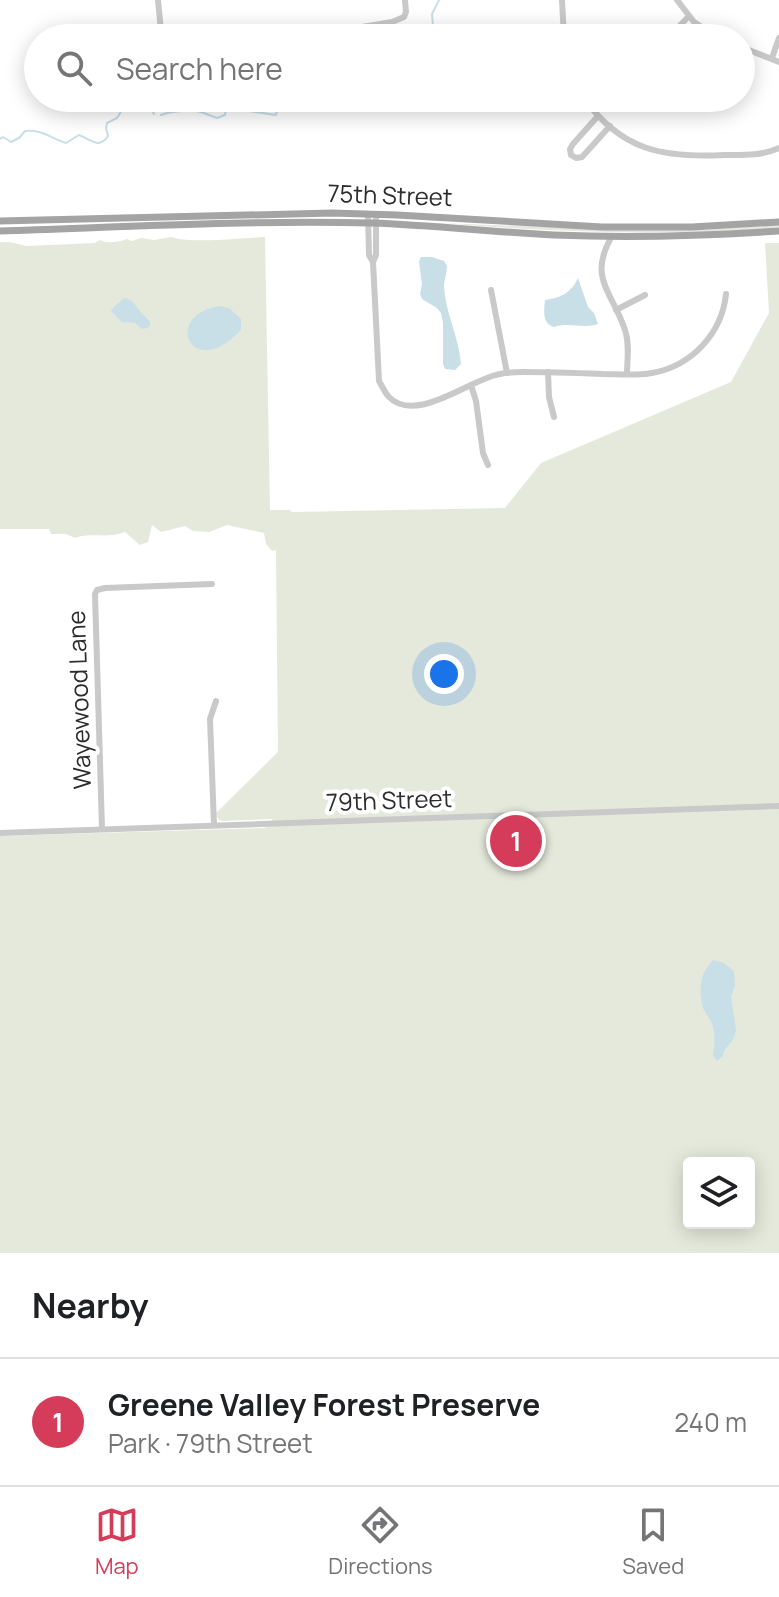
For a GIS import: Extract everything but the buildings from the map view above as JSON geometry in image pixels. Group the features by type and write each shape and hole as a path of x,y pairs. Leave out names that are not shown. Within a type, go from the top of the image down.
{"main road":[{"name":"75th Street","path":"0,221 281,213 592,236 694,236 779,231"},
{"name":"75th Street","path":"0,231 372,219 602,227 692,227 779,222"}],"street":[{"path":"158,0 159,24"},
{"path":"380,24 404,17 405,0"},
{"path":"562,0 563,24"},
{"path":"677,0 697,24"},
{"path":"681,24 689,16"},
{"path":"755,52 776,60 779,38"},
{"path":"595,112 637,145 670,155 761,154 779,148"},
{"path":"598,116 573,144 571,155 582,157 610,126"},
{"path":"372,219 369,255 373,262 379,381 389,397 404,405 420,406 507,373 646,374 665,370 699,351 720,319 726,294"},
{"path":"592,236 603,251"},
{"path":"612,236 603,251 602,277 626,334 627,374"},
{"path":"491,290 507,373"},
{"path":"616,310 645,295"},
{"path":"548,372 554,417"},
{"path":"471,385 488,465"},
{"name":"Wayewood Lane","path":"102,829 95,594 97,590 105,588 212,584"},
{"path":"214,825 210,719 216,701"},
{"name":"79th Street","path":"0,833 779,806"}],"shaded area":[{"path":"439,223 624,230 779,227 717,231 619,232"},
{"path":"265,237 270,510 292,512 505,508 541,463 731,382 769,313 765,243 779,243 779,1253 0,1253 0,836 265,828 273,819 222,821 216,813 278,752 276,550 272,551 266,544 264,533 227,525 209,532 193,531 185,526 161,532 152,525 148,542 140,545 125,532 75,538 66,534 51,534 49,529 0,529 0,242 27,246 141,238 203,240"}],"water":[{"path":"421,257 444,261 447,266 445,296 461,364 455,370 445,369 443,364 441,313 420,294"},
{"path":"578,278 598,324 550,325 545,316 545,300 565,294"},
{"path":"124,298 133,302 150,326 142,329 135,323 122,322 111,311"},
{"path":"219,306 229,308 241,319 241,330 224,345 209,350 197,348 190,342 188,332 191,321 201,312"},
{"path":"713,960 724,963 734,971 735,986 731,997 736,1030 723,1056 717,1061 713,1056 713,1028 703,1008 701,995 703,976"}],"waterway":[{"path":"433,24 432,14 439,0"},
{"path":"0,139 3,137 11,142 25,131 31,131 66,143 79,135 98,143 108,136 107,123 121,112"},
{"path":"161,115 172,112"},
{"path":"200,112 217,118 225,112"},
{"path":"255,112 276,115 277,112"}],"place":[{"name":"Greene Valley Forest Preserve","path":"516,841"}]}
